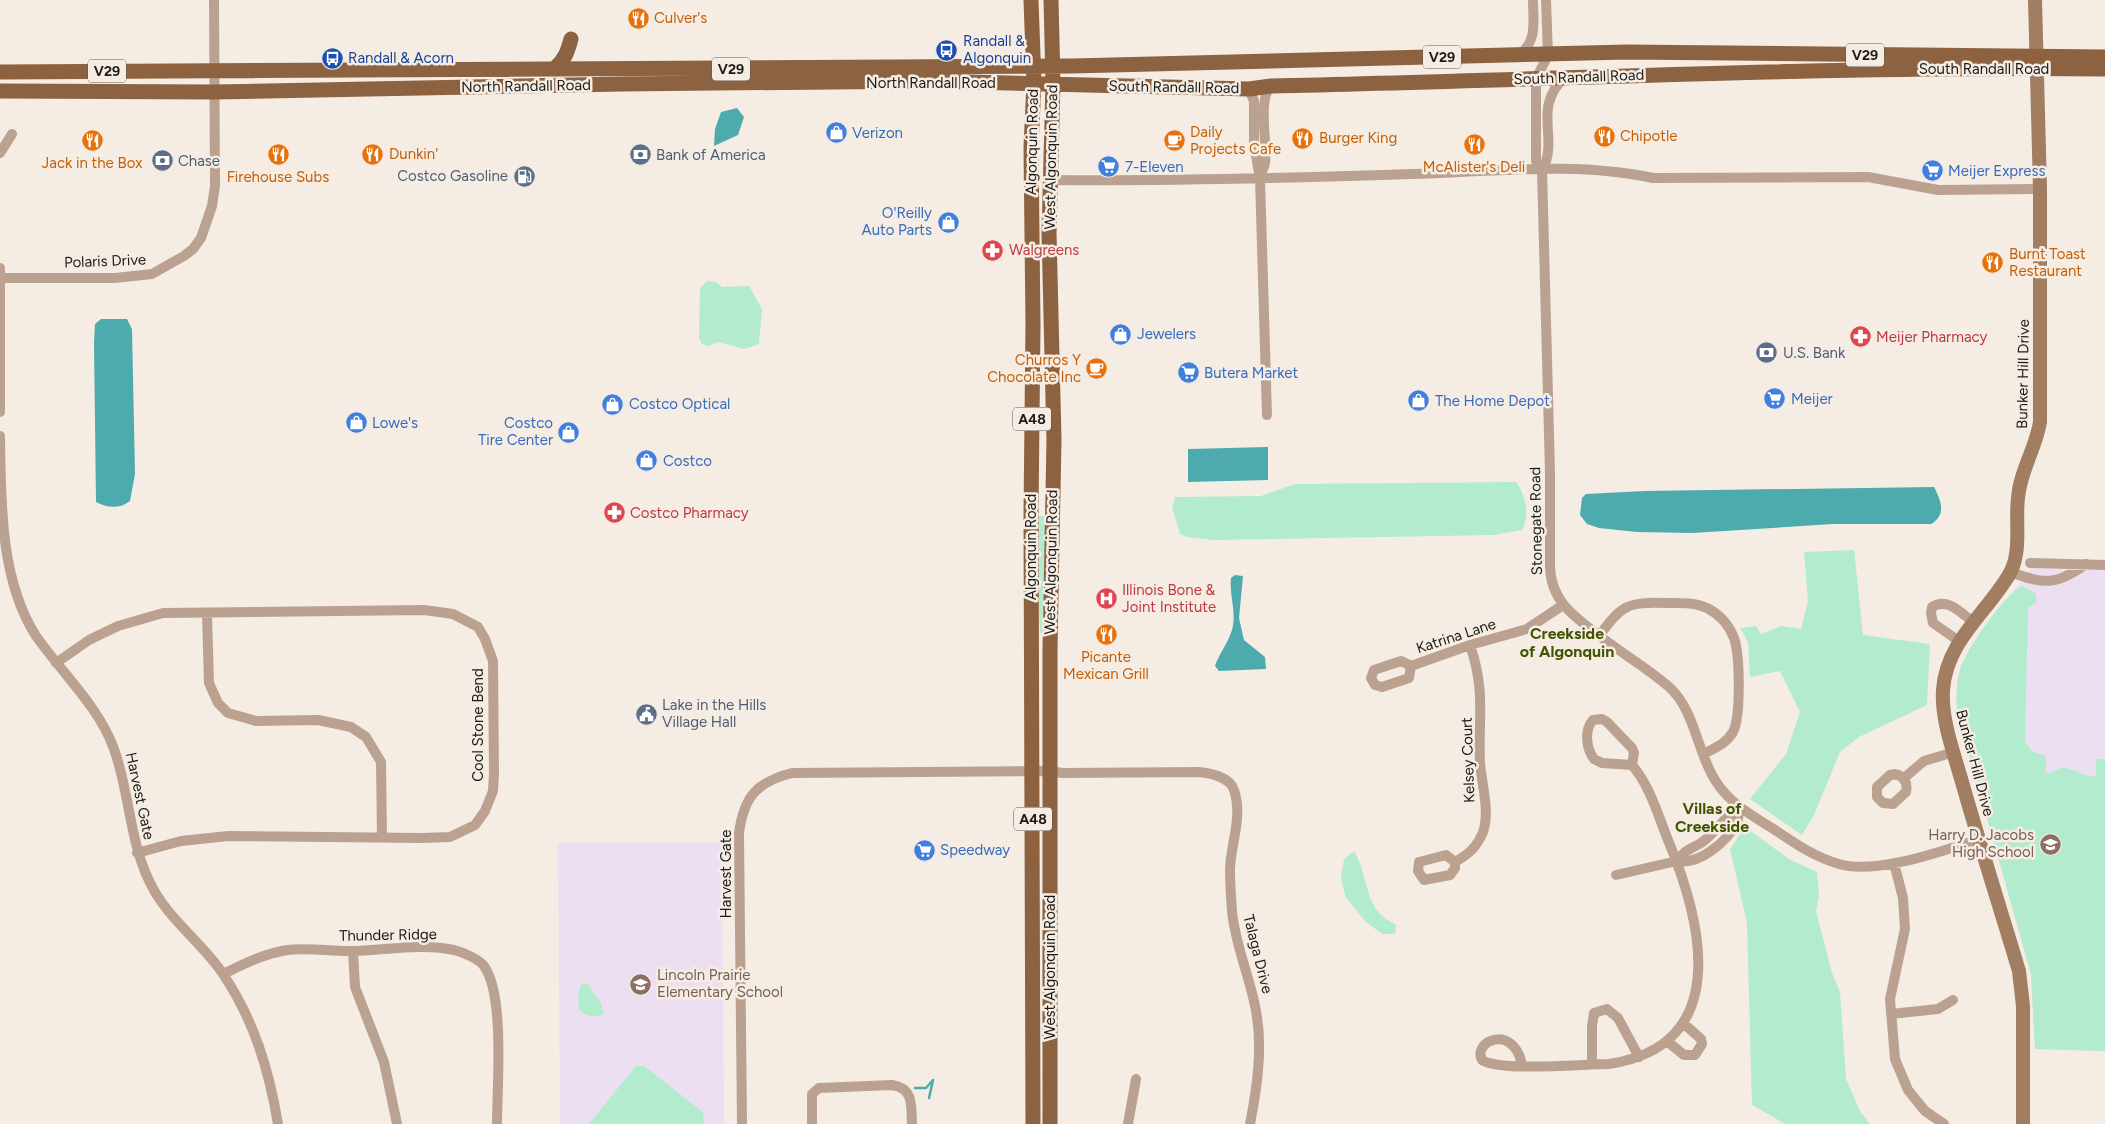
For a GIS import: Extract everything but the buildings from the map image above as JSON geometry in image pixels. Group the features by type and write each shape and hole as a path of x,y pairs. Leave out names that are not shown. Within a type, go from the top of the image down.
{"main road":[{"name":"Algonquin Road","path":"1031,0 1034,83 1031,147 1033,324 1031,514 1033,1124"},
{"name":"West Algonquin Road","path":"1050,1124 1050,771 1054,440 1049,324 1053,83 1051,0"},
{"path":"555,68 561,63 567,53 571,39"},
{"name":"South Randall Road","path":"1053,66 1627,52 2037,62 2105,69"},
{"name":"South Randall Road","path":"1053,83 1249,89 1271,86 1882,69 2105,57"},
{"name":"North Randall Road","path":"0,72 1053,66"},
{"name":"North Randall Road","path":"0,91 214,92 622,84 1053,83"}],"street":[{"name":"Polaris Drive","path":"0,278 146,276 169,266 192,249 205,227 212,206 215,186 214,0"},
{"path":"1518,56 1528,47 1533,38 1533,0"},
{"name":"Stonegate Road","path":"1542,170 1536,161 1536,79 1548,55 1546,0"},
{"name":"Bunker Hill Drive","path":"2024,1124 2023,1006 2019,971 1978,839 1954,752 1944,713 1943,689 1947,668 1959,641 2010,572 2017,542 2019,486 2034,447 2040,422 2040,189 2035,0"},
{"name":"Stonegate Road","path":"1565,77 1550,96 1547,161 1542,170 1551,579 1562,605 1574,617 1661,681 1676,695 1688,716 1714,779 1739,808 1810,853 1840,865 1874,867 1978,839"},
{"path":"1260,179 1265,162 1264,106 1267,90 1271,86"},
{"path":"1249,89 1254,101 1254,144 1260,179 1267,415"},
{"path":"0,153 12,134"},
{"path":"1050,180 1260,179 1567,169 1626,172 1653,178 1868,177 1938,190 2040,189"},
{"path":"0,268 0,412"},
{"name":"Harvest Gate","path":"0,436 1,521 7,568 18,603 34,634 88,703 114,748 122,776 137,853 154,891 174,921 196,941 223,974 251,1024 262,1050 278,1124"},
{"path":"2030,563 2105,565"},
{"path":"2010,572 2041,582 2063,577 2086,564"},
{"path":"1959,641 1933,623 1932,606 1944,602 1973,622"},
{"path":"1600,636 1618,612 1636,604 1698,605 1716,614 1725,622 1737,650 1738,717 1729,738 1723,744 1703,754"},
{"name":"Katrina Lane","path":"1411,666 1470,645 1527,629 1562,605"},
{"name":"Cool Stone Bend","path":"56,663 89,640 118,626 163,613 207,614 424,610 454,614 478,627 493,661 493,791 485,811 475,825 450,837 228,836 181,841 137,853"},
{"path":"207,614 209,683 218,703 228,713 256,721 318,720 351,727 366,737 380,762 382,838"},
{"name":"Kelsey Court","path":"1455,862 1472,852 1483,832 1486,820 1480,753 1481,693 1479,676 1470,645"},
{"path":"1522,1065 1622,1062 1639,1056 1668,1042 1683,1023 1695,998 1698,958 1690,905 1677,861 1648,790 1632,766 1634,754 1625,740 1602,719 1593,720 1587,729 1587,735 1594,759 1602,763 1632,766"},
{"path":"1904,778 1924,761 1954,752"},
{"name":"Talaga Drive","path":"1033,771 1062,773 1199,772 1224,779 1234,788 1238,812 1230,868 1232,911 1237,945 1256,1011 1258,1034 1256,1095 1250,1124"},
{"name":"Harvest Gate","path":"742,1124 740,833 746,805 762,784 792,773 1033,771"},
{"path":"1616,875 1677,861 1686,863 1700,857 1725,838 1738,821 1739,808"},
{"path":"1894,863 1903,898 1905,929 1892,986 1891,1014 1895,1059 1908,1090 1925,1111 1944,1124"},
{"name":"Thunder Ridge","path":"223,974 259,957 288,950 353,951 433,948 455,950 484,966 494,993 497,1016 497,1124"},
{"path":"353,951 356,987 384,1062 397,1124"},
{"path":"1891,1014 1938,1009 1953,1000"},
{"path":"1592,1064 1594,1013 1607,1009 1618,1018 1639,1056"},
{"path":"1668,1042 1684,1055 1696,1055 1702,1039 1683,1023"},
{"path":"1128,1124 1136,1079"},
{"path":"812,1124 812,1094 819,1088 892,1085 900,1086 907,1090 910,1096 912,1124"}],"shaded area":[{"name":"Harry D. Jacobs High School","path":"2031,568 2105,570 2105,1051 2035,1049 2031,974 1957,712 1957,683 1971,645"},
{"name":"Lincoln Prairie Elementary School","path":"722,842 724,1124 560,1124 558,843"}],"green space":[{"path":"707,281 716,282 722,287 749,286 762,309 759,344 744,349 719,342 707,346 702,344 699,338 700,288"},
{"path":"1516,482 1526,505 1526,518 1522,530 1493,535 1214,540 1187,537 1180,534 1172,507 1175,497 1261,496 1295,484"},
{"path":"1034,516 1046,516 1042,633 1040,633"},
{"path":"1854,550 1863,635 1930,644 1927,705 1859,737 1840,752 1814,815 1802,835 1750,799 1786,754 1800,712 1780,671 1750,677 1748,642 1740,628 1756,626 1761,634 1781,626 1801,629 1808,601 1804,552"},
{"name":"Harry D. Jacobs High School","path":"2022,586 2036,594 2036,603 2028,608 2025,742 2033,752 2046,756 2046,773 2065,768 2086,775 2096,776 2096,759 2105,759 2105,1051 2035,1049 2031,974 1957,712 1956,695 1958,680 1964,661 1996,611 2006,599"},
{"path":"1745,827 1789,859 1817,872 1819,896 1816,911 1832,973 1840,992 1846,1079 1860,1111 1870,1124 1785,1124 1752,1105 1747,923 1730,849"},
{"path":"1354,851 1361,866 1371,900 1380,914 1396,925 1395,934 1382,934 1366,922 1346,898 1341,878 1344,859"},
{"path":"581,984 588,984 601,1003 604,1014 591,1016 579,1010 578,996"},
{"path":"636,1066 644,1066 703,1112 704,1124 589,1124"}],"water":[{"path":"737,108 744,117 738,135 714,146 715,129 721,112"},
{"path":"101,319 127,319 132,329 135,474 130,501 118,506 105,506 96,502 94,343 95,324"},
{"path":"1268,447 1268,480 1188,482 1188,449"},
{"path":"1934,487 1941,503 1941,512 1939,517 1931,524 1833,524 1693,533 1637,532 1599,528 1587,524 1580,515 1582,498 1586,494 1644,491"},
{"path":"1235,575 1243,576 1239,618 1244,640 1265,657 1266,669 1219,671 1215,666 1232,630 1234,617 1231,578"}],"waterway":[{"path":"915,1088 926,1088 933,1080"},
{"path":"929,1098 933,1080"}],"place":[{"name":"Culver's","path":"638,18"},
{"name":"Randall & Algonquin","path":"947,50"},
{"name":"Randall & Acorn","path":"332,58"},
{"name":"Verizon","path":"836,133"},
{"name":"Chipotle","path":"1604,136"},
{"name":"Burger King","path":"1303,138"},
{"name":"Jack in the Box","path":"92,140"},
{"name":"Daily Projects Cafe","path":"1174,141"},
{"name":"McAlister's Deli","path":"1474,144"},
{"name":"Firehouse Subs","path":"278,154"},
{"name":"Dunkin'","path":"373,154"},
{"name":"Bank of America","path":"640,155"},
{"name":"Chase","path":"162,161"},
{"name":"7-Eleven","path":"1109,167"},
{"name":"Meijer Express","path":"1932,171"},
{"name":"Costco Gasoline","path":"524,176"},
{"name":"O'Reilly Auto Parts","path":"948,222"},
{"name":"Walgreens","path":"993,250"},
{"name":"Burnt Toast Restaurant","path":"1993,263"},
{"name":"Jewelers","path":"1121,334"},
{"name":"Meijer Pharmacy","path":"1860,337"},
{"name":"U.S. Bank","path":"1767,353"},
{"name":"Churros Y Chocolate Inc","path":"1097,369"},
{"name":"Butera Market","path":"1188,373"},
{"name":"Meijer","path":"1775,399"},
{"name":"The Home Depot","path":"1419,401"},
{"name":"Costco Optical","path":"613,404"},
{"name":"Lowe's","path":"356,423"},
{"name":"Costco Tire Center","path":"569,432"},
{"name":"Costco","path":"647,461"},
{"name":"Costco Pharmacy","path":"614,513"},
{"name":"Illinois Bone & Joint Institute","path":"1106,599"},
{"name":"Picante Mexican Grill","path":"1106,634"},
{"name":"Lake in the Hills Village Hall","path":"646,714"},
{"name":"Harry D. Jacobs High School","path":"2050,844"},
{"name":"Speedway","path":"924,850"},
{"name":"Lincoln Prairie Elementary School","path":"641,984"}],"district":[{"name":"Creekside of Algonquin","path":"1567,642"},
{"name":"Villas of Creekside","path":"1712,817"}]}
